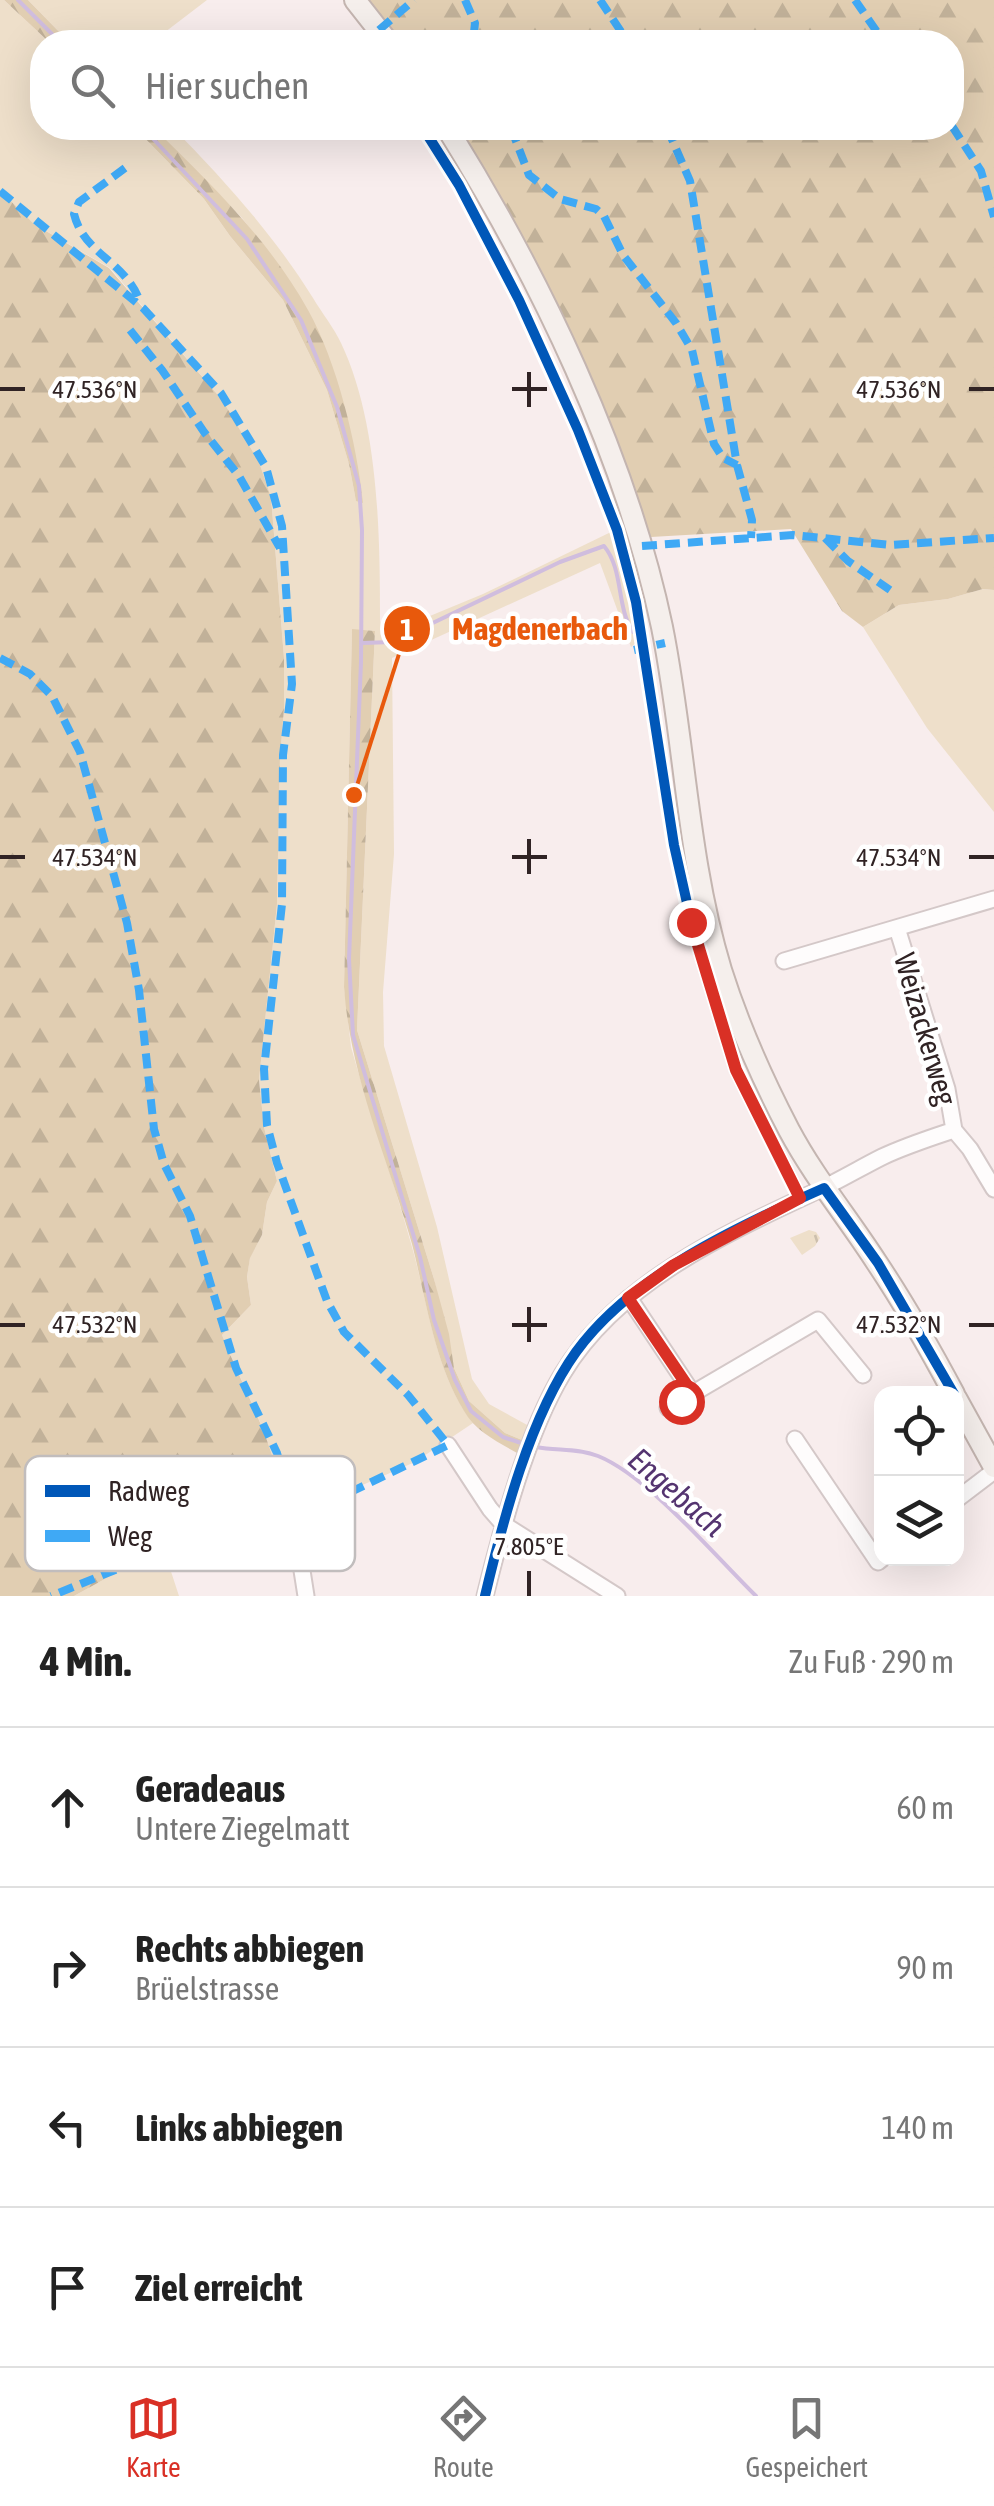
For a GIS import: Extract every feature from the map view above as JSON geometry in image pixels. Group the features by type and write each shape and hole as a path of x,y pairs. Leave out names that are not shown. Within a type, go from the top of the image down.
{"main road":[{"path":"355,0 379,30"},
{"path":"454,140 534,284 617,472 642,546 662,626 701,890 722,972 766,1082 824,1188 878,1264 949,1386"},
{"path":"964,1413 994,1469"}],"street":[{"name":"Weizackerweg","path":"784,961 994,899"},
{"name":"Weizackerweg","path":"897,928 947,1089 954,1130 994,1190"},
{"name":"Weizackerweg","path":"485,1596 503,1524 537,1430 562,1374 602,1322 674,1265 886,1155 954,1130"},
{"path":"628,1298 693,1394"},
{"path":"668,1408 818,1320 863,1375"},
{"path":"795,1439 874,1556"},
{"path":"448,1445 503,1524 617,1596"},
{"path":"964,1493 994,1469"},
{"path":"302,1571 306,1596"}],"green space":[{"path":"0,0 4,0 36,30 30,30 30,140 147,140 204,199 283,300 327,390 356,501 349,431 271,256 242,218 166,140 184,140 230,188 282,252 335,332 354,374 370,443 384,635 483,594 613,531 639,640 631,647 600,563 392,658 394,854 383,992 384,1046 437,1227 472,1379 489,1404 529,1426 522,1440 505,1433 469,1401 454,1368 434,1279 357,1030 375,631 352,630 344,987 351,1047 403,1216 441,1359 449,1382 473,1423 415,1462 355,1488 355,1456 272,1456 222,1335 251,1305 247,1277 250,1257 262,1235 267,1202 277,1181 264,1127 259,1080 277,904 284,709 284,658 271,497 259,462 223,401 110,268 34,224 0,190"},
{"path":"4,0 28,0 57,30 36,30"},
{"path":"28,0 207,0 168,30 57,30"},
{"path":"368,0 994,0 994,590 899,605 863,627 842,611 791,529 651,537 542,280 463,140 964,140 964,30 392,30"},
{"path":"147,140 166,140 238,214 276,260 308,310 337,378 351,430 363,503 356,501 327,390 283,300 204,199"},
{"path":"0,190 34,224 109,268 223,401 259,462 271,497 284,658 284,709 277,904 259,1080 264,1127 277,1181 267,1202 262,1235 250,1258 247,1277 251,1305 222,1335 272,1456 25,1456 25,1571 119,1571 74,1596 0,1596"},
{"path":"983,589 994,590 994,812 927,728 863,627 899,605 948,599"},
{"path":"352,629 375,631 357,1030 434,1279 454,1368 469,1401 505,1433 522,1440 517,1453 474,1424 445,1372 412,1244 354,1053 344,987"},
{"path":"809,1230 820,1238 802,1255 790,1238"},
{"path":"119,1571 171,1571 179,1596 74,1596"}],"waterway":[{"path":"18,0 48,30"},
{"path":"154,140 247,239 301,320 337,407 359,486 362,530 349,959 353,1035 420,1257 434,1320 455,1380 471,1411 503,1437 527,1445"},
{"path":"362,643 393,642 560,562 604,546 615,566 624,611 633,632"},
{"name":"Engebach","path":"536,1447 590,1453 617,1466 659,1499 756,1596"}],"marked path":[{"path":"379,30 414,0"},
{"path":"465,0 474,30"},
{"path":"600,0 620,30"},
{"path":"855,0 876,30"},
{"path":"516,140 529,175 560,199 596,209 604,216 623,255 692,350 714,444 723,458 737,465"},
{"path":"672,140 690,181 737,465 752,520 751,538"},
{"path":"961,140 981,171 994,217"},
{"path":"125,168 79,202 74,214 86,239 124,275 139,299"},
{"path":"0,191 143,308 221,393 266,467 282,526 292,684 283,755 282,904 264,1069 267,1125 327,1301 344,1332 408,1395 448,1445 355,1490"},
{"path":"130,330 239,476 280,548"},
{"path":"642,546 793,535 890,545 994,538"},
{"path":"825,538 848,561 890,590"},
{"path":"634,650 665,643"},
{"path":"0,658 30,674 52,696 80,752 127,923 139,990 154,1129 164,1164 190,1216 236,1368 278,1456"},
{"path":"51,1596 112,1571"}],"cycle path":[{"path":"431,140 459,185 519,300 578,430 617,530 636,602 674,845 691,921 736,1069 800,1199"},
{"path":"485,1596 532,1437 560,1378 599,1324 626,1299 689,1255 824,1188 878,1263 949,1386"}],"place":[{"name":"Magdenerbach","path":"354,795"}],"route":[{"path":"681,1401 693,1394 628,1298 674,1265 800,1198 736,1070 691,922"}]}
